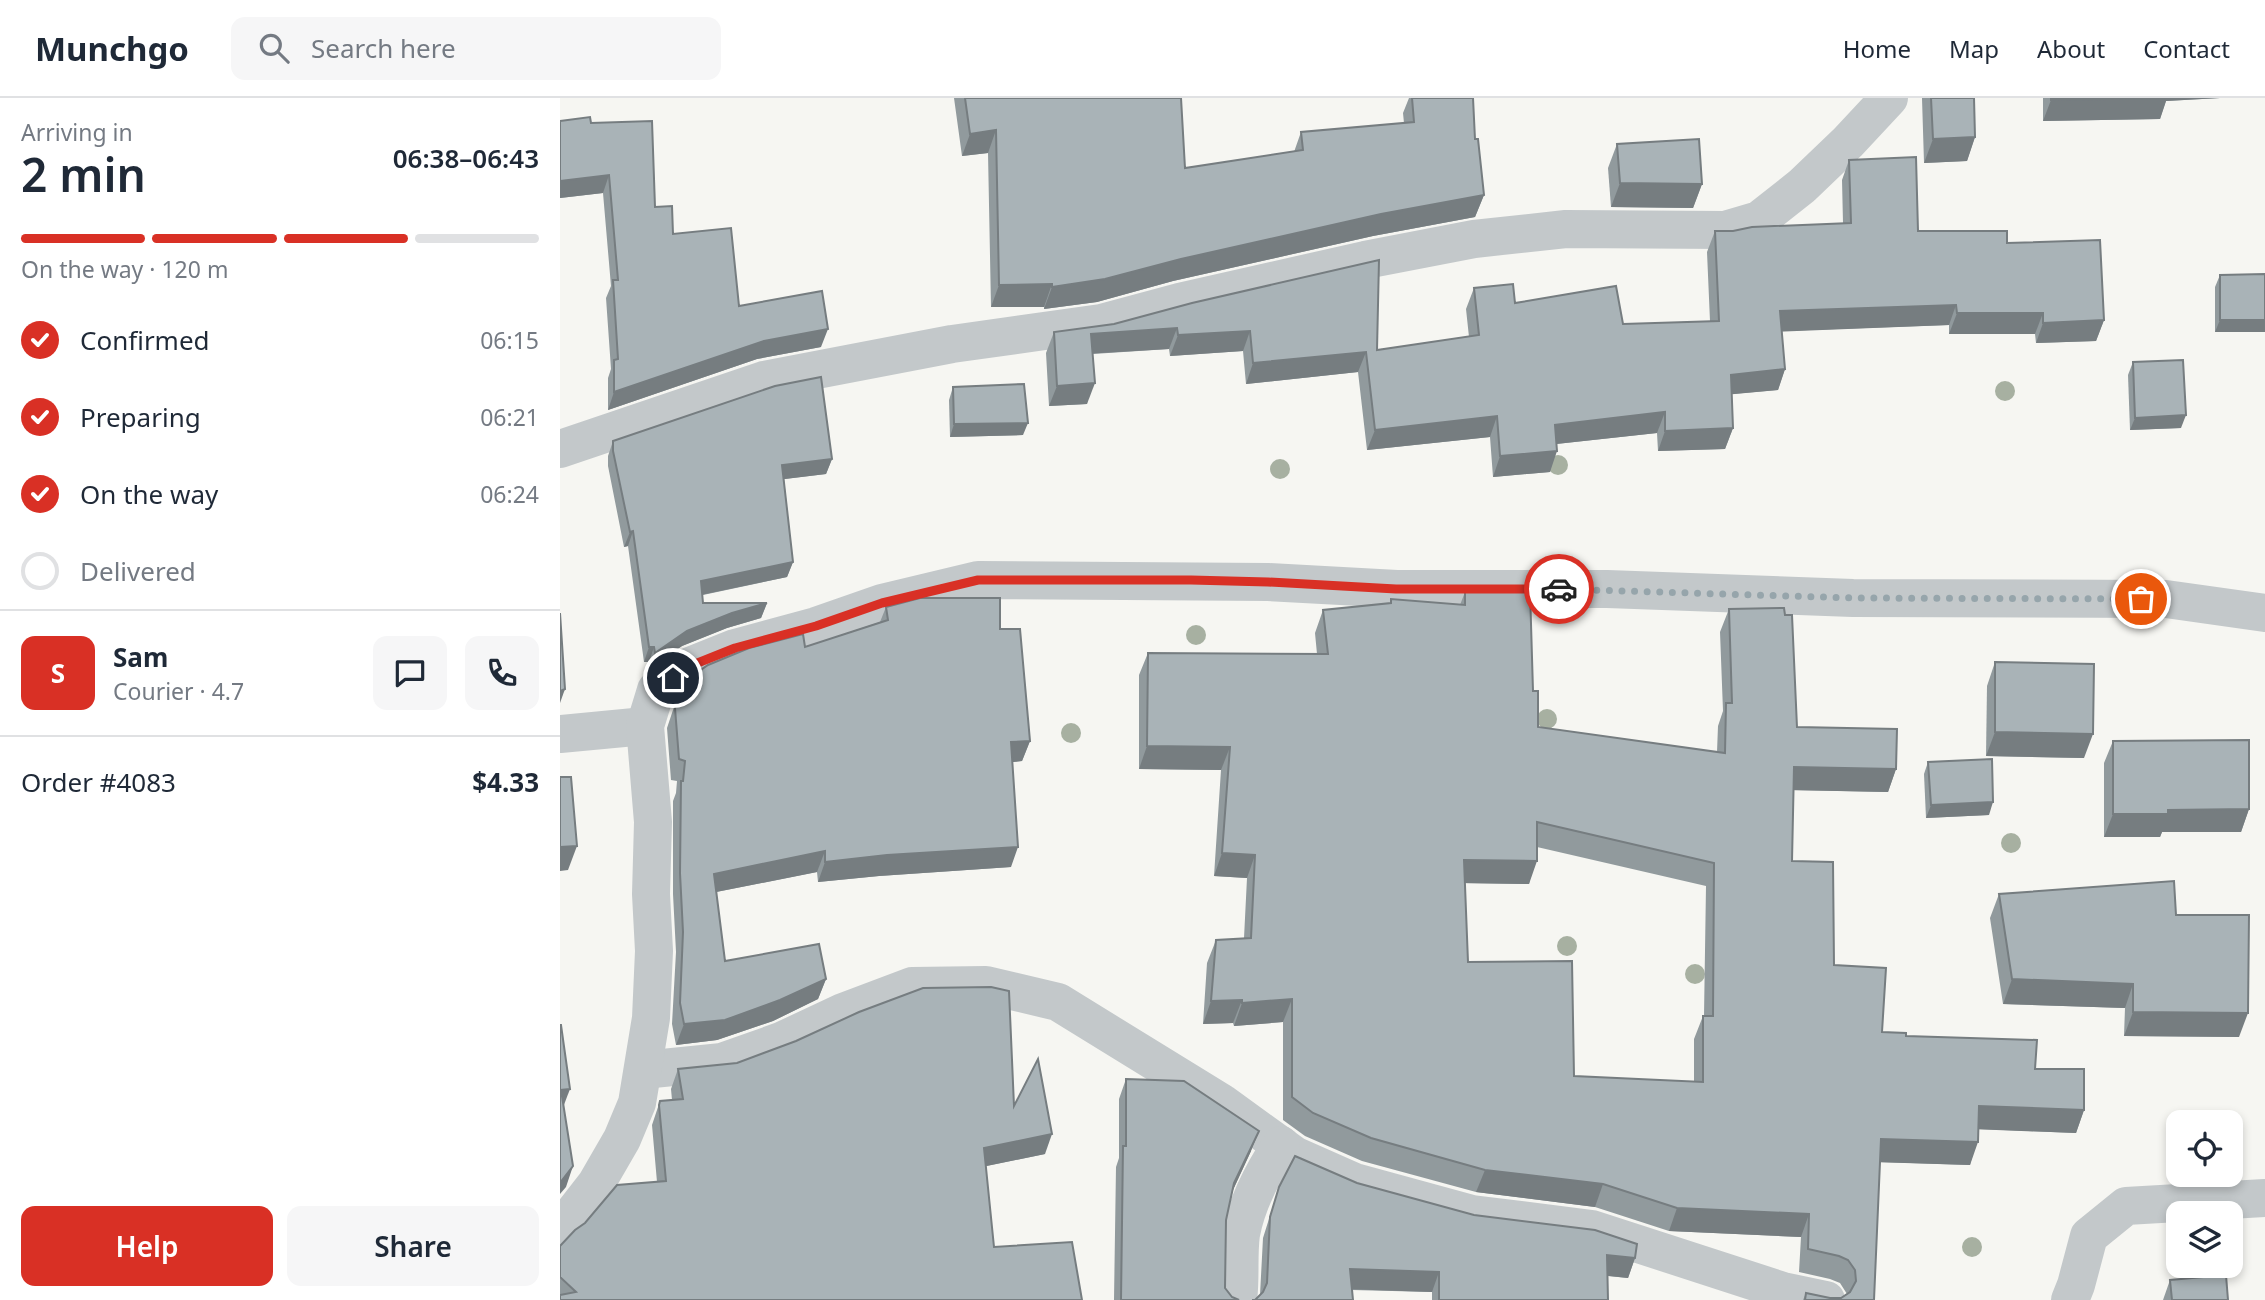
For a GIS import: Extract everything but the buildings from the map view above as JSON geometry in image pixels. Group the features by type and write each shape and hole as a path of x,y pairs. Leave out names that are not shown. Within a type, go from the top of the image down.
{"street":[{"path":"560,449 764,380 952,344 1101,323 1179,302 1365,260 1474,239 1566,229 1725,230 1759,220 1802,186 1889,98"},
{"path":"560,1230 596,1184 622,1139 637,1103 643,1070 651,1018 654,951 651,894 653,822 645,726 656,690 690,666 735,648 816,626 882,603 978,580 1268,582 1396,589 1607,589 1853,598 2166,599 2245,608 2265,613"},
{"path":"560,734 645,726"},
{"path":"643,1070 722,1062 912,986 986,985 1058,1002 1222,1103 1294,1155 1355,1182 1472,1214 1592,1229 1783,1291 1826,1300"},
{"path":"1238,1300 1241,1235 1260,1177 1281,1145"},
{"path":"2070,1300 2089,1236 2126,1206 2265,1198"}],"way so far":[{"path":"1559,589 1853,598 2141,599"}],"route":[{"path":"673,678 690,666 735,648 816,626 882,603 978,580 1191,580 1396,589 1559,589"}]}
